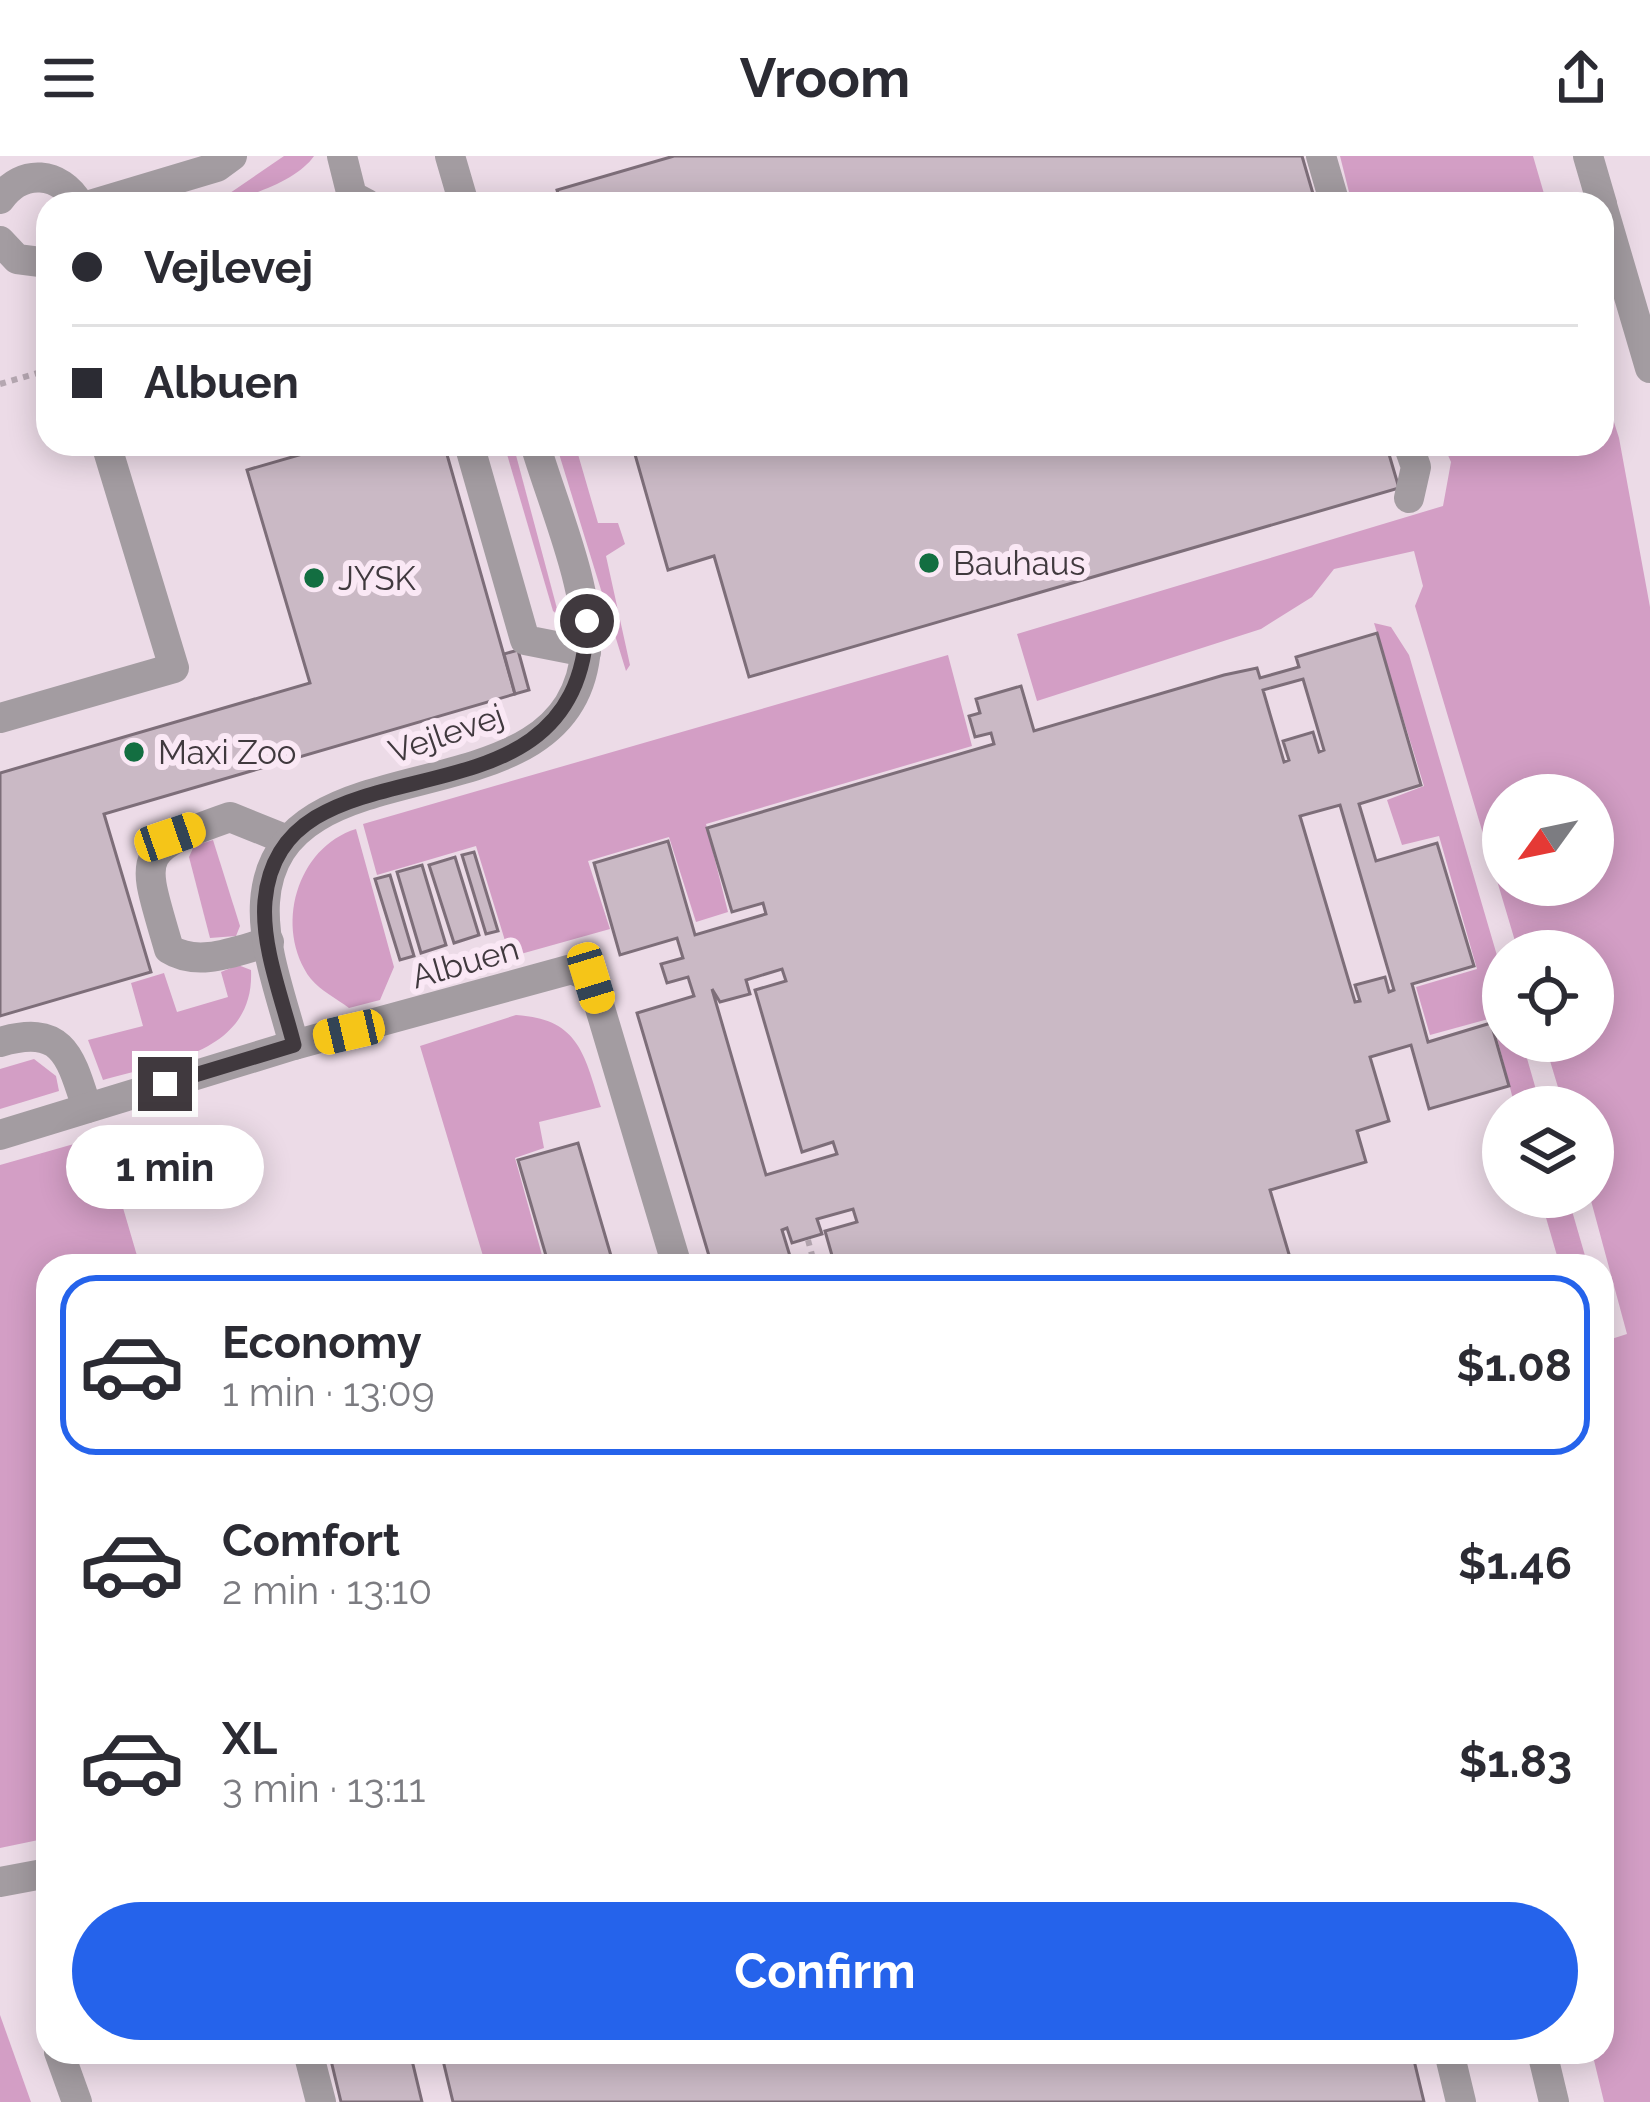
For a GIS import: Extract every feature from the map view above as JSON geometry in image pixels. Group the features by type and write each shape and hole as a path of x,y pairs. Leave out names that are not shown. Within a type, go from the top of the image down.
{"street":[{"path":"133,192 217,167 232,156"},
{"path":"342,156 352,192"},
{"path":"450,156 460,192"},
{"path":"1321,156 1332,192"},
{"path":"1588,156 1598,192"},
{"path":"2,184 36,166 68,192"},
{"path":"0,241 16,259 36,262"},
{"path":"1614,246 1650,368"},
{"path":"0,718 174,668 110,456"},
{"path":"473,456 525,640 586,652"},
{"name":"Vejlevej","path":"286,840 310,819 341,805 514,753 560,716 574,695 586,652 587,621 539,456"},
{"path":"1409,498 1415,467 1412,456"},
{"path":"269,942 194,960 170,950 147,874 154,852 170,837 230,817 286,840 270,870 264,905 294,1045"},
{"name":"Albuen","path":"0,1135 294,1045 572,969 591,978 673,1254"},
{"path":"0,1042 34,1033 54,1042 71,1058 87,1108"},
{"path":"0,1882 36,1876"},
{"path":"63,2064 77,2102"},
{"path":"311,2064 321,2102"},
{"path":"1452,2064 1461,2102"},
{"path":"1545,2064 1554,2102"}],"path":[{"path":"0,384 36,374"},
{"path":"808,1240 812,1254"}],"shaded area":[{"path":"284,156 314,156 293,175 263,190 231,192"},
{"path":"1340,156 1533,156 1544,192 1349,192"},
{"path":"1614,422 1650,607 1650,2102 1604,2102 1595,2064 1614,2064 1614,1338 1627,1334 1614,1286 1614,1254 1605,1254 1596,1218 1614,1218 1614,1086 1558,1086 1550,1062 1614,1062 1614,930 1512,930 1505,906 1614,906 1614,774 1482,774 1482,830 1415,606 1423,586 1414,551 1334,569 1312,597 1261,629 1037,701 1017,634 1443,506 1448,456 1614,456"},
{"path":"508,456 516,456 559,616 553,611"},
{"path":"560,456 578,456 598,523 618,523 625,544 606,556 630,665 626,671"},
{"path":"1374,623 1391,627 1409,655 1490,930 1482,930 1482,1021 1430,1035 1416,987 1477,969 1439,836 1402,845 1387,800 1424,786"},
{"path":"948,655 972,746 706,824 728,912 696,922 669,837 588,861 610,929 510,957 476,846 377,875 363,824"},
{"path":"356,829 394,967 380,1000 349,1008 311,979 300,959 293,914 297,892 319,853"},
{"path":"213,840 240,926 236,936 210,938 189,857 194,846"},
{"path":"238,965 251,970 248,998 238,1020 222,1037 178,1059 103,1080 88,1040 143,1026 131,983 164,973 177,1012 228,997 221,972"},
{"path":"516,1015 554,1024 567,1032 584,1056 601,1107 539,1122 544,1148 515,1158 542,1254 482,1254 420,1046"},
{"path":"34,1059 56,1076 59,1091 0,1109 0,1069"},
{"path":"1503,1062 1528,1062 1535,1086 1510,1086"},
{"path":"102,1136 136,1254 36,1254 36,1840 0,1848 0,1165"},
{"path":"1546,1218 1574,1218 1585,1254 1557,1254"},
{"path":"0,2015 31,2102 0,2102"}],"building":[{"path":"674,156 1302,156 1312,192 558,192"},
{"path":"295,456 447,456 515,694 104,814 151,972 0,1016 0,773 310,683 247,470"},
{"name":"Bauhaus","path":"635,456 1390,456 1399,488 749,677 714,556 668,570"},
{"path":"1377,633 1421,785 1359,804 1376,861 1437,843 1474,966 1412,984 1428,1042 1482,1026 1482,1062 1502,1062 1509,1086 1482,1086 1482,1094 1429,1109 1411,1045 1370,1057 1389,1121 1357,1131 1366,1162 1270,1190 1289,1254 832,1254 825,1231 857,1222 853,1209 817,1219 822,1234 792,1243 787,1228 782,1230 789,1254 708,1254 637,1013 694,996 688,977 667,983 661,964 683,958 677,938 620,955 594,863 668,841 695,935 766,914 763,903 732,912 707,828 994,744 991,733 975,737 969,716 980,713 976,699 1021,686 1034,731 1224,675 1257,668 1260,678 1299,667 1296,657","holes":["1303,679 1324,750 1319,752 1313,732 1283,741 1289,760 1284,762 1263,690","1340,805 1394,990 1389,992 1385,977 1355,985 1360,1001 1355,1002 1300,816","782,969 786,981 755,990 802,1152 833,1142 837,1154 766,1175 712,989 720,1002 750,994 746,980"]},
{"path":"518,650 529,690 515,694 504,654"},
{"path":"474,852 498,931 486,934 462,855"},
{"path":"455,857 479,935 454,943 429,865"},
{"path":"422,865 446,945 421,953 397,872"},
{"path":"390,875 414,956 400,960 375,879"},
{"path":"578,1143 610,1254 545,1254 518,1160"},
{"path":"332,2064 413,2064 422,2102 341,2102"},
{"path":"444,2064 1415,2064 1424,2102 453,2102"}],"place":[{"name":"Bauhaus","path":"929,563"},
{"name":"JYSK","path":"314,578"},
{"name":"Maxi Zoo","path":"134,752"}],"route":[{"path":"165,1084 294,1045 264,905 270,870 286,840 310,819 341,805 514,753 541,735 574,695 586,652 587,621"}]}
